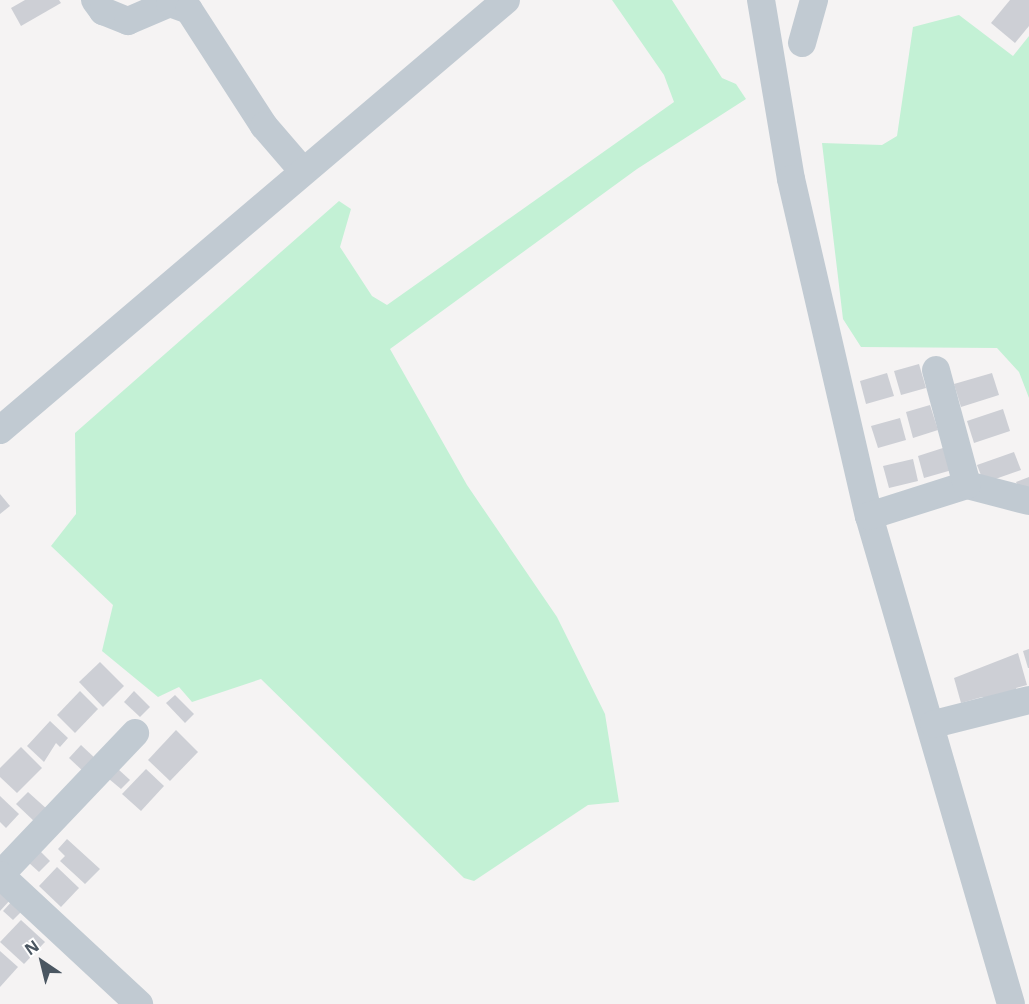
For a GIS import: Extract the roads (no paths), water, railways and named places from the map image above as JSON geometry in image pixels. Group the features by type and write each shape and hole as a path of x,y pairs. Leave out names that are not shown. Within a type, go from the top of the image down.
{"street":[{"path":"95,0 104,11 128,21 170,3 189,10 264,126 302,170"},
{"path":"761,0 791,179 869,516 934,724 1011,1004"},
{"path":"802,43 814,0"},
{"path":"0,430 499,2"},
{"path":"936,370 967,485"},
{"path":"869,516 967,485 1029,501"},
{"path":"934,724 1029,700"},
{"path":"135,733 0,875 139,1004"}]}
